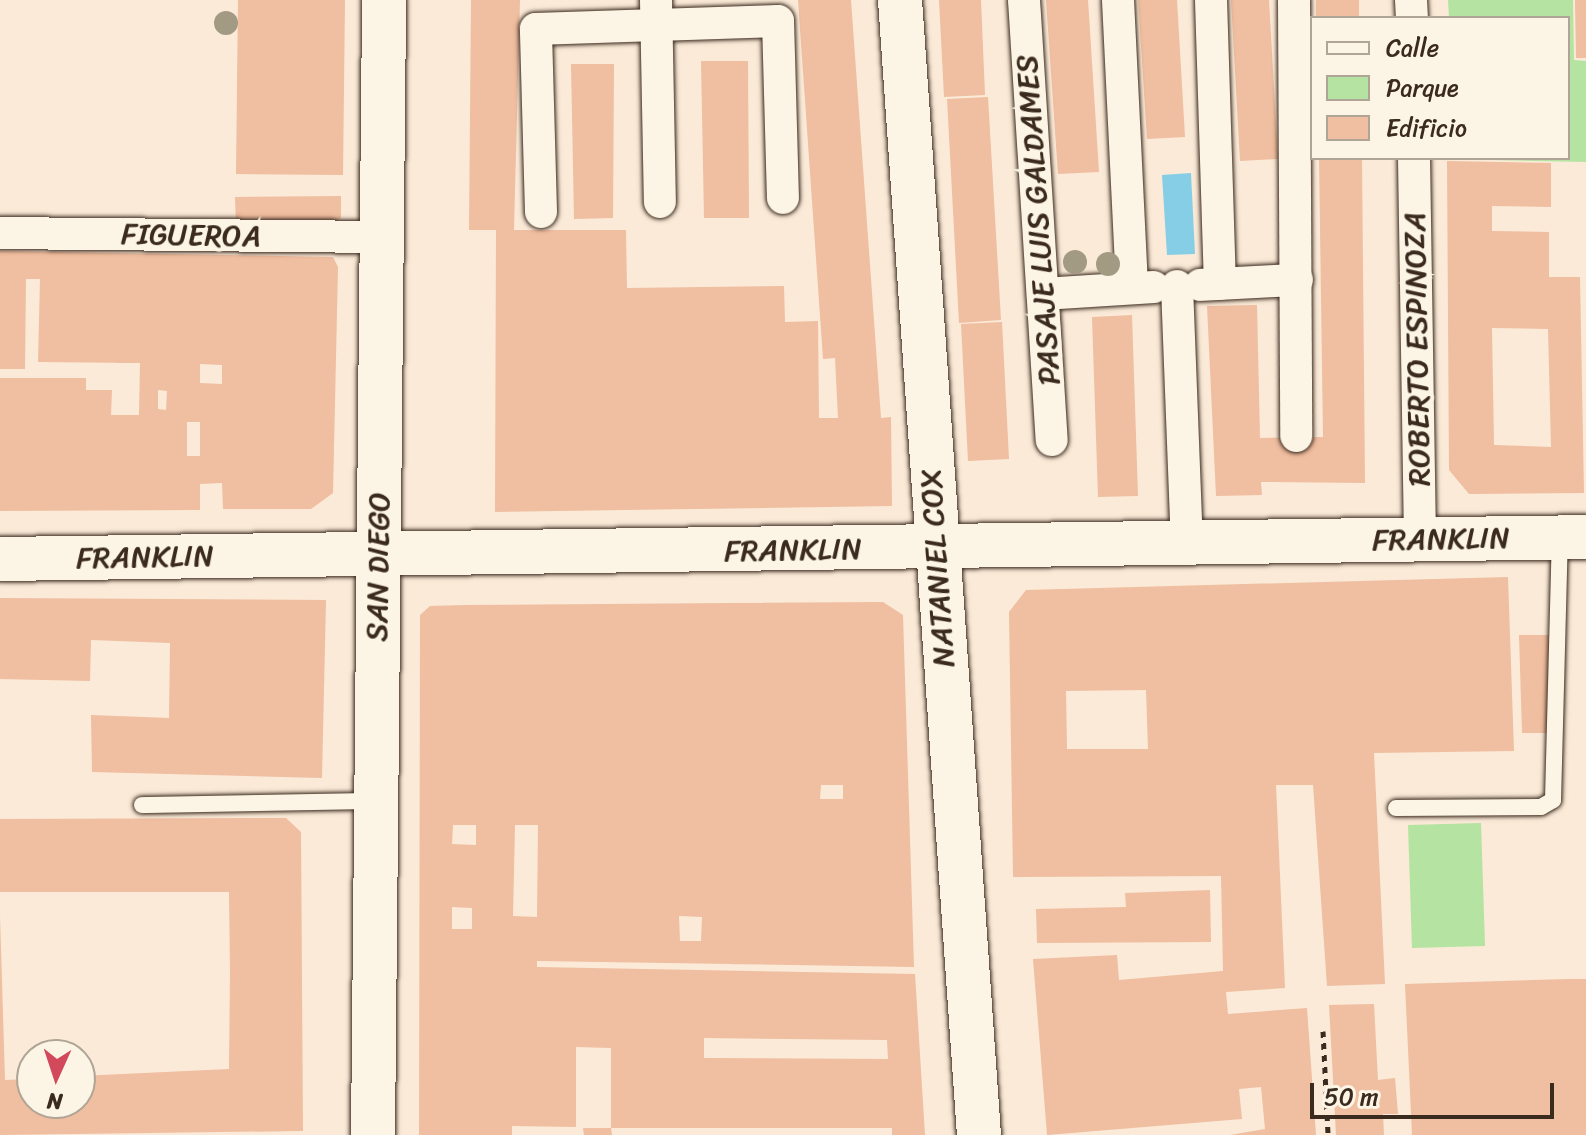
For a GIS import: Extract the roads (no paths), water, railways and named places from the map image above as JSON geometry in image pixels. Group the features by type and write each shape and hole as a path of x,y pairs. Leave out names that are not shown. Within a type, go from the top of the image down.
{"main road":[{"name":"SAN DIEGO","path":"373,1135 377,555 388,333 382,237 384,0"},
{"name":"NATANIEL COX","path":"900,0 979,1135"},
{"name":"FRANKLIN","path":"0,559 1573,537"}],"street":[{"name":"PASAJE LUIS GALDAMES","path":"1024,0 1052,440"},
{"path":"1118,0 1132,288"},
{"path":"1211,0 1220,284"},
{"path":"1294,0 1296,436"},
{"path":"656,12 660,202"},
{"path":"541,212 536,29 656,12 778,21 783,198"},
{"name":"ROBERTO ESPINOZA","path":"1414,160 1420,540"},
{"name":"FIGUEROA","path":"0,233 382,237"},
{"path":"1043,294 1297,280"},
{"path":"1177,286 1187,544"}],"lane":[{"path":"1396,808 1541,807 1553,800 1558,790 1573,537"},
{"path":"142,805 375,801"}],"water":[{"path":"1191,173 1195,254 1167,255 1162,175"}]}
